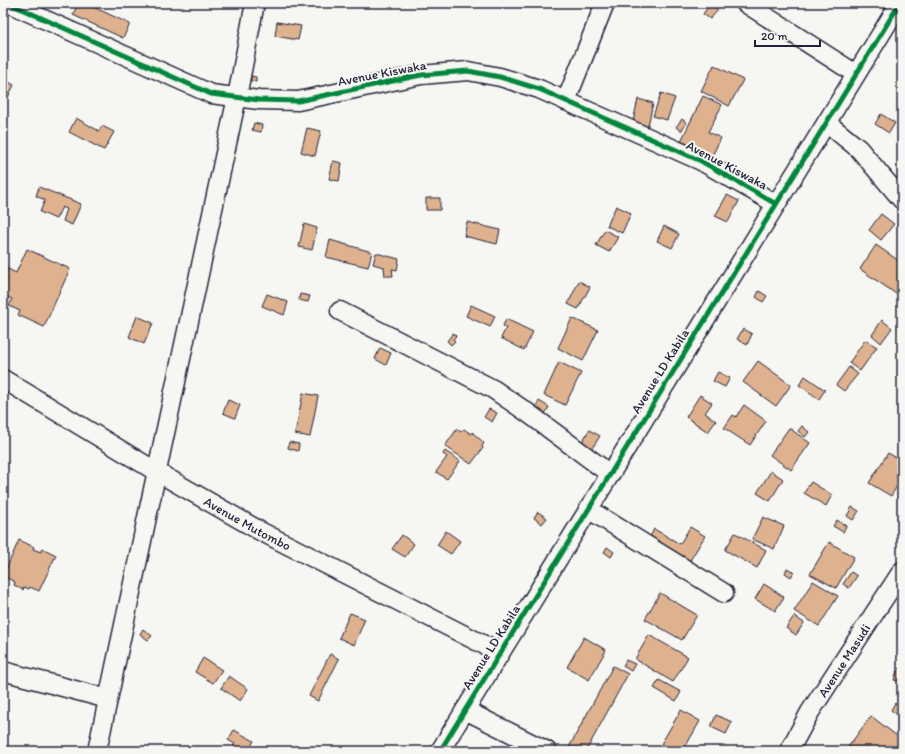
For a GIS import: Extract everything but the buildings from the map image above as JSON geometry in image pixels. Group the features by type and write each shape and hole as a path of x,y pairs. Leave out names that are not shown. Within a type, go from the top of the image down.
{"street":[{"name":"Avenue Kiswaka","path":"8,3 211,94 259,100 298,101 421,75 468,71 500,76 539,89 701,161 776,204"},
{"path":"97,751 237,97 255,3"},
{"path":"566,101 605,3"},
{"path":"745,3 856,74"},
{"name":"Avenue LD Kabila","path":"440,751 900,3"},
{"path":"827,123 859,149 902,200"},
{"path":"340,311 493,389 610,474"},
{"name":"Avenue Mutombo","path":"3,379 157,472 260,531 500,653"},
{"path":"588,510 724,593"},
{"name":"Avenue Masudi","path":"788,751 810,712 902,571"},
{"path":"3,671 108,699"},
{"path":"466,710 547,751"}],"cycle path":[{"path":"8,3 211,94 259,100 298,101 421,75 468,71 500,77 539,89 701,161 776,204"},
{"path":"440,751 900,3"}]}
